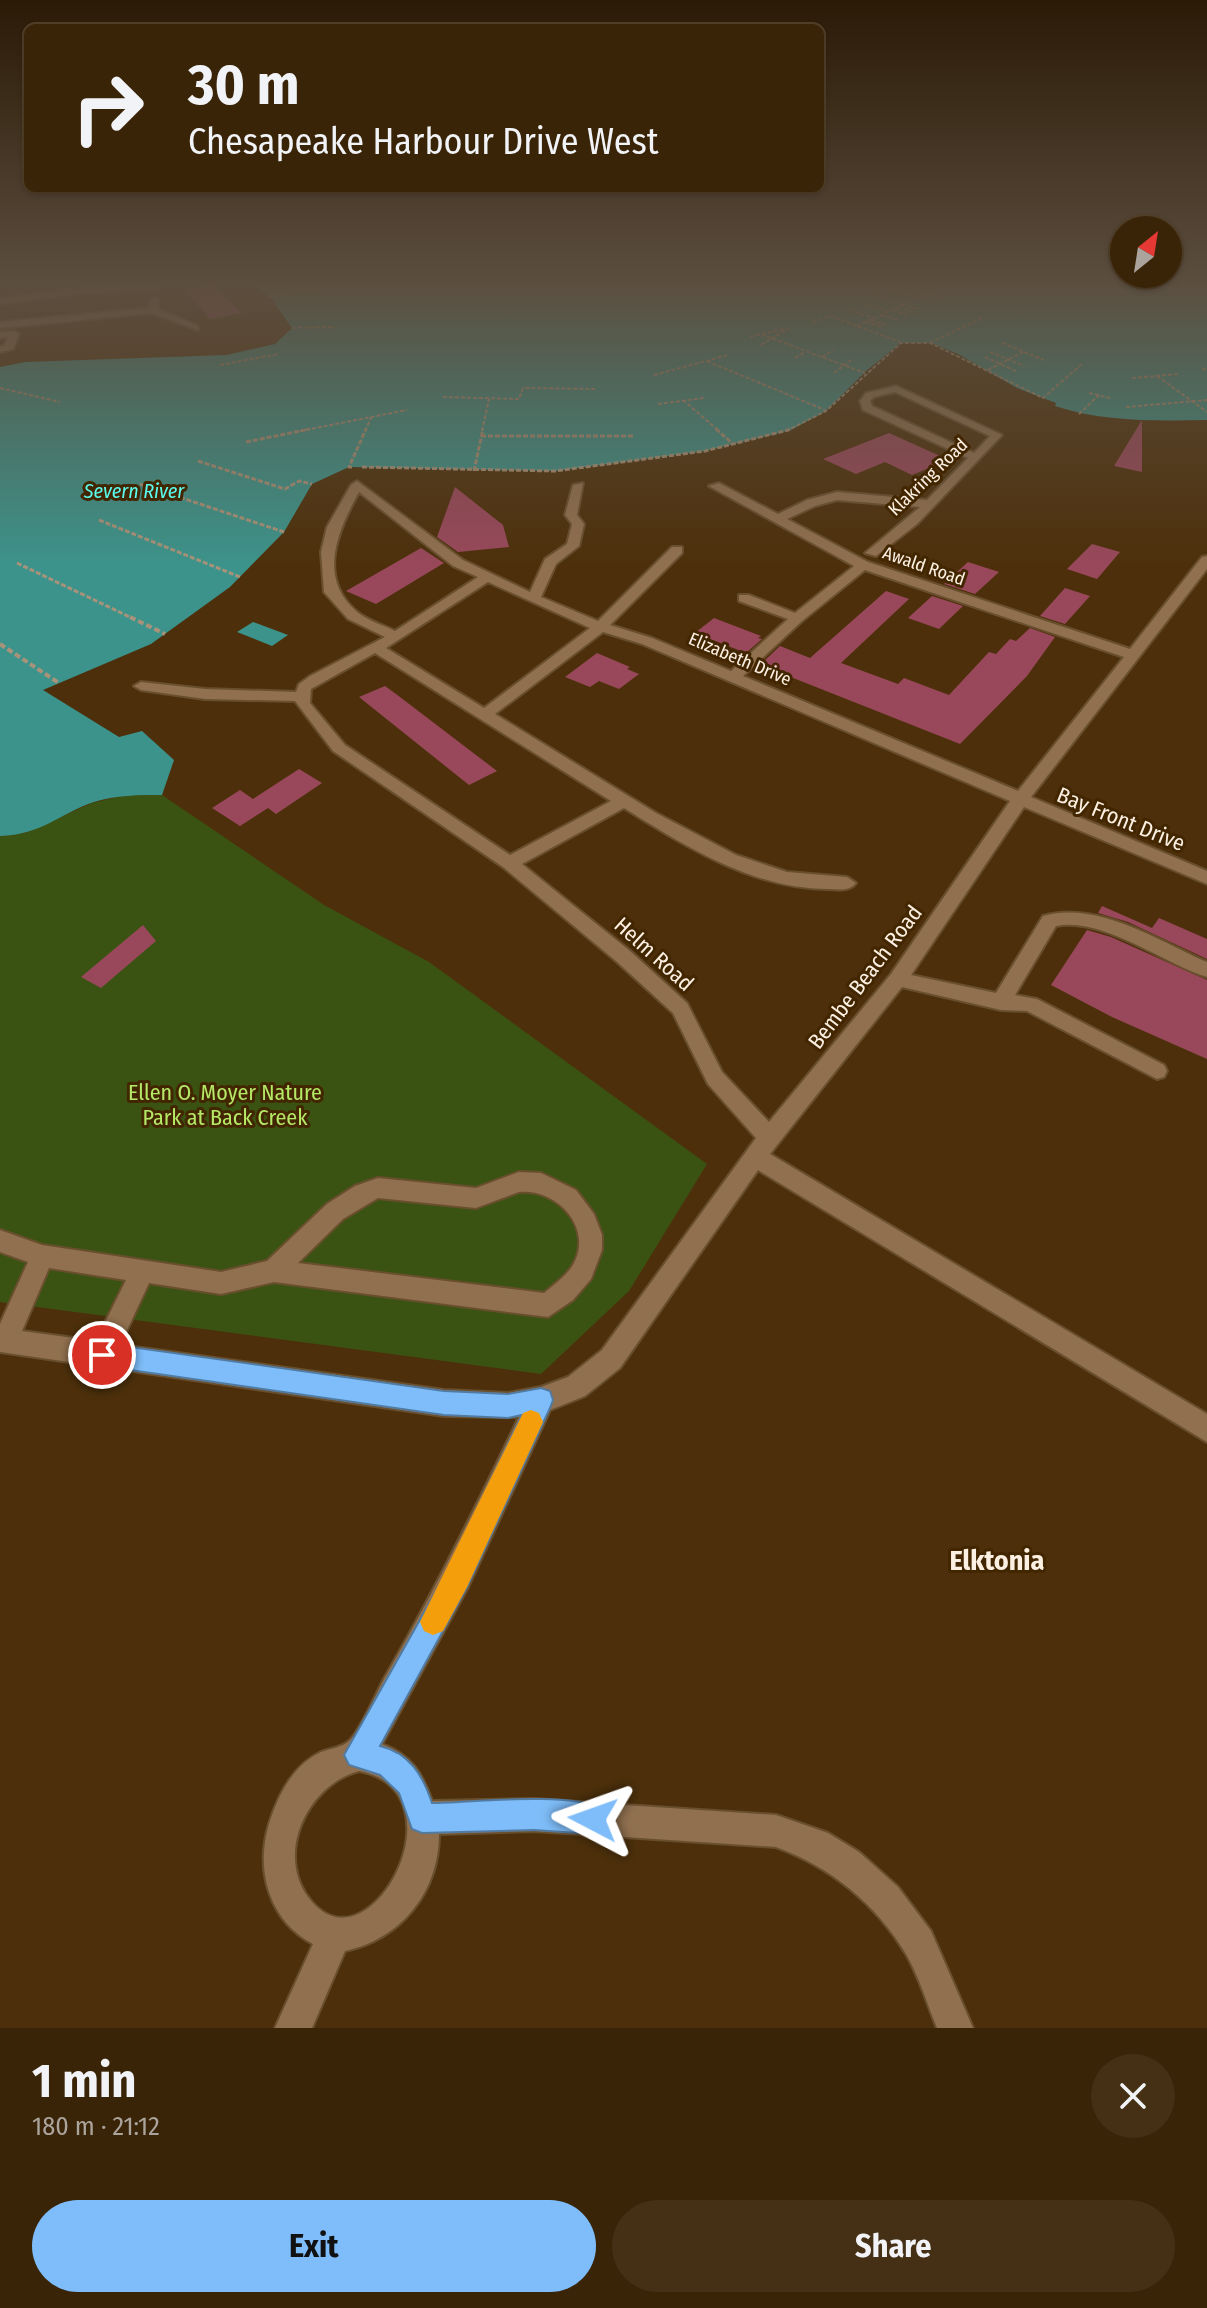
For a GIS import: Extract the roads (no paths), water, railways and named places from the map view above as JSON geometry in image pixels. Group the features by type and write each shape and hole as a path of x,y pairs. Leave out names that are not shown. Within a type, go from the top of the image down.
{"street":[{"name":"Klakring Road","path":"732,678 797,618 913,521 997,435 896,389 870,395 865,401 867,408 974,457"},
{"name":"Elizabeth Drive","path":"396,637 353,616 331,592 327,552 333,527 357,485 446,555 489,576 600,627 647,641 1019,801"},
{"path":"534,597 550,562 573,546 578,524 571,515 579,485"},
{"name":"Awald Road","path":"715,486 867,559 1132,655"},
{"path":"780,518 811,503 837,496 929,504"},
{"path":"484,715 600,627 677,550"},
{"name":"Bembe Beach Road","path":"2,1340 444,1403 508,1406 541,1400 576,1387 611,1359 635,1329 763,1148 898,979 1019,801 1207,560"},
{"path":"141,686 205,694 301,697 304,687 315,679 396,637 489,576"},
{"path":"744,598 797,618"},
{"path":"375,647 624,801 736,862 815,886 847,883"},
{"name":"Helm Road","path":"301,697 307,712 339,748 509,863 623,956 680,1008 715,1078 763,1148 1207,1429"},
{"path":"509,863 624,801"},
{"name":"Bay Front Drive","path":"1019,801 1207,878"},
{"path":"1001,1002 1050,921 1059,916 1087,919 1207,970"},
{"path":"898,979 1001,1002 1030,1004 1157,1071"},
{"path":"0,1241 42,1256 221,1283 274,1271 548,1305 569,1288 587,1264 590,1234 583,1210 560,1190 528,1180 500,1187 474,1199 380,1187 353,1199 274,1271"},
{"path":"2,1340 42,1256"},
{"path":"102,1355 143,1271"},
{"path":"359,1755 458,1577 541,1400"},
{"path":"359,1755 388,1762 411,1784 422,1818 419,1862 400,1903 369,1930 333,1936 308,1925 290,1903 280,1872 281,1838 292,1807 310,1780 334,1762 359,1755"},
{"path":"422,1818 534,1815 776,1831 816,1845 847,1864 886,1899 919,1943 955,2028"},
{"path":"293,2028 318,1978 333,1936"}],"water":[{"name":"Severn River","path":"0,377 860,377 826,411 791,430 705,451 555,471 349,467 312,484 284,532 230,587 151,644 43,690 119,737 142,731 174,760 162,795 102,800 39,828 0,836"},
{"name":"Severn River","path":"997,377 1207,377 1207,420 1092,415 1055,406 1056,403"},
{"path":"253,622 288,635 272,646 237,632"}],"district":[{"name":"Elktonia","path":"997,1560"}],"park label":[{"name":"Ellen O. Moyer Nature Park at Back Creek","path":"225,1104"}]}
